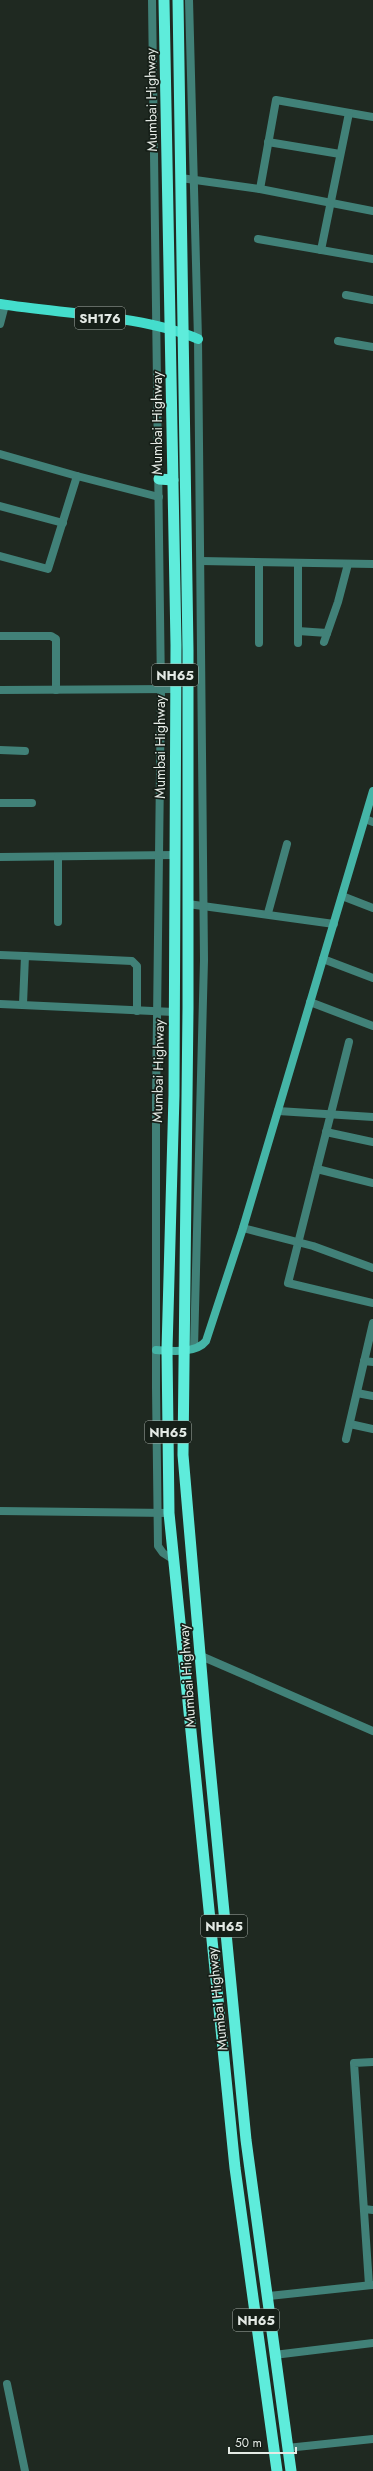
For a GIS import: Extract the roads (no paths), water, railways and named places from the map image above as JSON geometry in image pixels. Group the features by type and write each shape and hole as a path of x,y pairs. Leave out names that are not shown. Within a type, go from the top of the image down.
{"highway":[{"name":"Mumbai Highway","path":"164,0 188,650 188,904 183,1455 246,2140 268,2296 274,2355 291,2471"},
{"name":"Mumbai Highway","path":"161,1350 174,1012 175,689 173,480 181,178 178,0"},
{"path":"159,478 173,480"},
{"name":"NH65","path":"161,1350 169,1513 235,2168 277,2471"}],"main road":[{"name":"SH176","path":"3,305 157,327 177,331 198,339"},
{"path":"161,1350 183,1350 194,1348 206,1341 243,1228 373,791"}],"street":[{"path":"152,0 161,690 157,1012 161,1350 158,1546 163,1553 174,1560"},
{"path":"189,0 198,339 204,960 194,1348"},
{"path":"260,189 276,100 373,117"},
{"path":"320,250 349,113"},
{"path":"268,142 340,154"},
{"path":"181,178 194,178 260,189 373,211"},
{"path":"258,239 373,259"},
{"path":"346,295 373,300"},
{"path":"0,324 3,305"},
{"path":"338,341 373,347"},
{"path":"0,454 159,497"},
{"path":"0,556 48,569 77,476"},
{"path":"0,506 63,523"},
{"path":"201,562 373,564"},
{"path":"259,563 259,642"},
{"path":"298,563 298,643"},
{"path":"324,642 338,602 348,564"},
{"path":"298,631 328,633"},
{"path":"0,636 51,636 56,639 56,690"},
{"path":"0,690 175,689"},
{"path":"0,750 25,751"},
{"path":"0,803 32,803"},
{"path":"365,819 373,822"},
{"path":"268,913 287,844"},
{"path":"0,857 174,855"},
{"path":"58,857 58,922"},
{"path":"342,896 373,908"},
{"path":"188,904 268,913 334,924"},
{"path":"0,955 132,961 137,966 137,1011"},
{"path":"23,1004 25,956"},
{"path":"323,959 373,978"},
{"path":"310,1002 373,1026"},
{"path":"0,1004 174,1012"},
{"path":"349,1042 288,1283 373,1303"},
{"path":"278,1111 373,1117"},
{"path":"326,1132 373,1142"},
{"path":"317,1169 373,1183"},
{"path":"243,1228 299,1242 373,1268"},
{"path":"346,1439 373,1323"},
{"path":"364,1361 373,1362"},
{"path":"357,1393 373,1396"},
{"path":"350,1424 373,1429"},
{"path":"0,1511 169,1513"},
{"path":"201,1656 373,1731"},
{"path":"268,2296 371,2285 354,2063 373,2062"},
{"path":"364,2209 373,2210"},
{"path":"274,2355 373,2343"},
{"path":"7,2384 25,2471"},
{"path":"287,2448 373,2439"}]}
